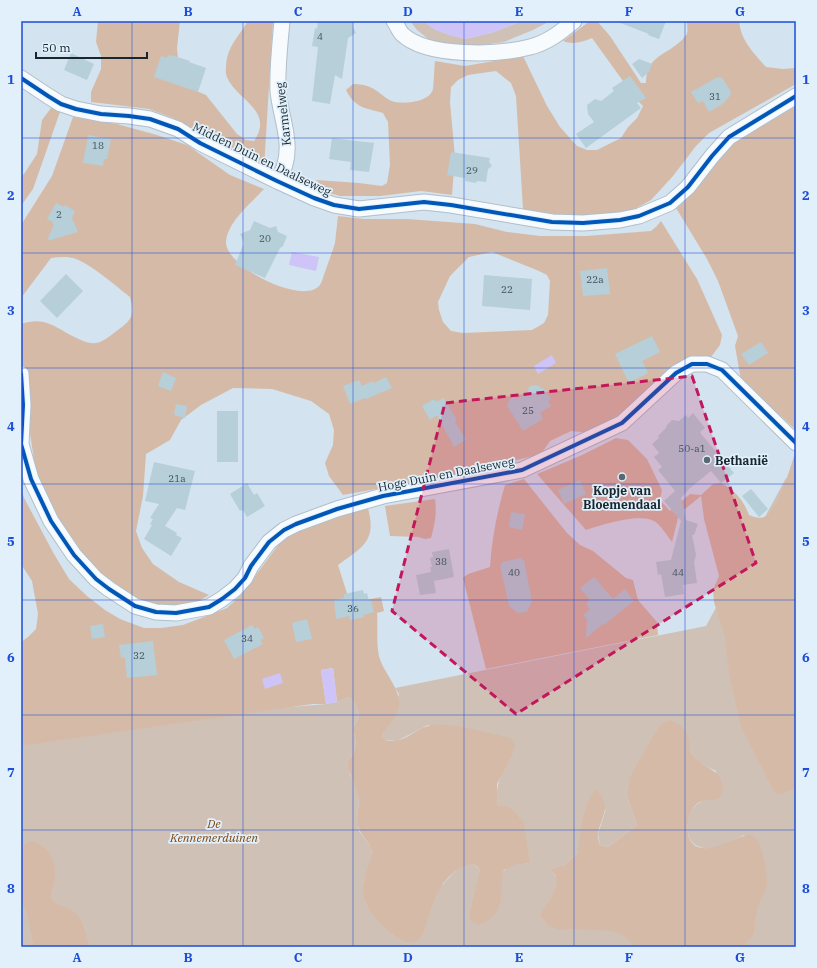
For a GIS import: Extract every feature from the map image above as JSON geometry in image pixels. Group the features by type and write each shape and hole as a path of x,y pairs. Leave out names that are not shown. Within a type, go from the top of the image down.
{"street":[{"name":"Karmelweg","path":"277,181 286,164 287,152 278,90 282,21"},
{"path":"394,21 402,34 416,43 460,53 494,52 531,47 556,36 574,21"},
{"name":"Midden Duin en Daalseweg","path":"21,78 61,104 101,114 150,119 178,129 200,143 277,181 314,198 334,205 359,209 424,202 451,205 552,222 583,223 620,220 639,216 670,203 688,187 729,137 796,96"},
{"name":"Hoge Duin en Daalseweg","path":"21,374 23,405 21,444 31,479 51,521 74,554 96,579 135,606 156,612 176,613 210,608 235,589 245,578 251,566 269,542 284,530 307,519 383,496 522,470 622,423 676,373 692,364 707,364 722,370 796,443"}],"highlighted area":[{"path":"692,376 756,563 516,714 392,611 445,403"}],"green space":[{"path":"410,21 423,21 436,30 465,39 491,33 522,21 550,21 504,42 474,46 432,42 417,30"},
{"name":"De Kennemerduinen","path":"786,478 796,488 796,947 21,947 21,730 326,704 337,702 349,697 357,706 358,712 357,720 353,729 356,740 355,747 348,760 350,775 355,782 359,797 357,820 359,831 371,847 372,853 363,884 443,885 450,876 466,865 476,866 480,871 502,875 504,871 510,867 518,864 530,863 504,807 498,805 498,785 502,774 512,757 428,725 397,741 385,740 382,736 392,720 399,694 395,688 706,626","holes":["657,729 689,746 696,758 703,764 716,771 714,800 706,800 694,807 688,819 688,833 690,839 694,844 700,847 710,848 722,845 744,835 751,845 556,877 551,869 564,865 577,854 580,840 606,809 598,834 600,845 608,847 637,825 627,797"]}],"shaded area":[{"path":"98,21 180,21 177,48 178,59 170,80 206,95 237,134 246,140 254,141 259,130 260,121 252,106 238,92 227,77 226,71 228,53 248,21 273,21 264,168 173,118 149,109 91,102 91,92 101,69 101,56 96,42"},
{"path":"423,21 522,21 491,33 465,39 435,30"},
{"path":"590,21 597,21 610,36 641,83 646,83 647,74 654,61 677,44 687,34 687,21 739,21 742,35 752,51 766,67 783,69 796,68 796,84 709,133 696,146 673,176 651,200 629,212 600,215 570,215 542,213 523,209 516,96 511,83 496,71 468,75 458,80 451,87 450,102 455,157 452,195 421,191 380,196 340,196 326,192 316,180 382,186 387,183 390,165 388,122 383,113 357,104 349,96 346,90 353,84 361,85 377,91 389,100 395,102 405,103 417,101 427,97 433,89 435,61 465,66 523,56 547,106 560,127 577,146 587,150 597,150 621,138 628,127 637,118 643,106 636,99 592,38 585,41 570,43 563,41"},
{"path":"796,106 796,430 741,380 735,346 738,336 718,281 707,259 676,208 734,139"},
{"path":"51,108 60,112 33,189 21,206 21,176 24,174 37,154 42,120"},
{"path":"73,117 117,124 187,145 230,175 264,189 240,213 230,228 226,243 230,253 238,263 251,272 266,281 297,291 310,291 319,286 321,283 335,243 338,216 363,219 407,219 475,224 507,232 540,236 586,236 651,231 661,221 697,279 722,335 720,345 711,357 705,356 688,358 668,370 620,414 590,433 571,431 550,441 541,454 469,472 343,495 329,476 325,463 333,445 334,430 329,414 311,401 272,389 233,388 201,405 181,420 170,440 146,454 143,496 136,531 142,548 153,564 179,582 209,595 197,602 148,608 78,557 40,488 28,421 21,357 21,324 39,321 52,325 88,343 94,343 106,339 122,327 129,320 132,314 130,297 89,266 70,257 51,258 21,298 21,225 52,176","holes":["492,252 547,275 550,281 548,315 544,323 532,330 463,333 451,331 443,322 438,302 450,276 469,257"]},
{"path":"292,252 319,257 316,271 289,265"},
{"path":"552,355 556,363 538,374 534,366"},
{"path":"616,438 628,440 647,459 662,490 660,500 670,511 690,494 701,495 713,484 721,483 731,489 738,496 749,515 762,518 774,507 786,480 794,456 796,458 796,788 782,794 776,794 741,727 729,674 725,637 714,602 713,590 719,576 704,519 701,496 679,514 672,542 657,523 647,519 630,519 601,525 586,530 537,474 580,456"},
{"path":"524,479 567,533 580,545 593,551 626,578 633,580 638,600 657,622 658,635 486,669 463,578 468,574 490,567 495,525 505,485"},
{"path":"21,488 24,498 69,579 105,610 120,619 144,628 161,628 183,625 227,608 241,595 282,540 307,525 355,510 368,508 370,519 369,536 360,548 338,565 350,603 381,597 384,611 377,613 379,656 381,663 399,697 397,714 382,736 385,740 397,741 428,726 445,725 468,728 511,738 515,744 512,757 497,784 498,805 511,808 524,823 530,863 515,865 504,870 500,904 498,910 492,917 487,922 478,925 471,921 469,916 480,871 476,865 462,867 444,882 435,898 425,929 416,941 409,942 399,939 381,925 369,909 364,897 363,885 372,852 358,826 357,818 359,800 348,765 348,760 355,747 356,740 353,731 358,719 358,709 354,701 349,697 337,702 333,668 321,670 326,704 313,704 21,746 21,642 36,629 38,614 32,581 21,564"},
{"path":"435,499 436,509 434,528 431,538 425,539 418,537 390,536 385,506"},
{"path":"333,668 337,702 326,704 321,670"},
{"path":"280,673 283,683 265,689 262,679"},
{"path":"670,720 679,725 686,733 689,739 692,754 702,764 714,771 722,781 723,787 721,796 715,800 698,803 690,814 688,828 691,841 696,846 708,848 715,847 743,836 751,835 759,843 762,850 766,866 767,885 758,906 754,933 746,942 744,947 635,947 627,938 613,931 572,929 558,930 548,925 540,915 552,897 556,887 556,877 550,869 564,865 577,854 585,809 592,794 597,790 602,796 605,807 598,834 600,845 608,847 637,825 627,797 630,777 657,729 663,723"},
{"path":"30,841 38,843 51,856 55,873 51,894 52,899 56,903 70,909 76,914 84,928 89,947 34,947 26,910 21,903 21,852 24,845"}],"building":[{"path":"318,21 353,21 353,27 356,33 348,38 342,79 335,75 330,104 312,101 318,47 312,46 315,28 317,29"},
{"path":"618,21 666,21 659,39"},
{"path":"71,53 94,64 87,80 64,70"},
{"path":"168,55 190,61 189,62 206,68 198,92 154,77 161,56 167,58"},
{"path":"639,59 652,64 649,72 642,78 632,64"},
{"path":"630,76 646,98 637,103 641,108 586,148 576,134 594,122 588,114 587,105 595,99 601,101 614,91 612,88"},
{"path":"720,77 723,79 731,94 724,103 709,112 703,101 698,103 691,92"},
{"path":"88,135 111,139 107,159 104,159 103,166 83,163"},
{"path":"332,138 374,143 369,172 350,170 351,162 329,159"},
{"path":"451,152 490,158 489,162 492,166 488,169 486,182 477,181 476,183 465,181 465,178 447,175"},
{"path":"56,203 64,207 65,205 75,211 72,218 78,232 47,241 54,224 47,219"},
{"path":"254,221 270,228 276,226 278,232 287,236 265,278 235,265 244,243 240,234 250,230"},
{"path":"607,268 610,294 583,296 580,271"},
{"path":"66,274 83,291 57,318 40,301"},
{"path":"484,275 532,279 530,310 482,306"},
{"path":"652,336 660,352 642,361 648,373 629,383 615,354"},
{"path":"761,342 768,353 749,365 741,354"},
{"path":"163,372 176,378 171,391 158,386"},
{"path":"386,377 392,388 350,404 343,386 359,380 362,386 373,381 374,383"},
{"path":"533,385 539,386 541,389 543,388 551,399 548,401 551,406 540,413 543,419 523,431 507,406 509,400 513,397 517,399 528,392 529,387"},
{"path":"444,398 457,420 455,422 466,440 454,447 437,415 430,420 422,406 434,399 436,402"},
{"path":"176,404 187,406 185,418 174,415"},
{"path":"217,411 238,411 238,462 217,462"},
{"name":"Bethanië","path":"693,413 705,428 700,432 702,435 734,473 721,483 711,471 689,489 681,498 686,520 698,524 694,535 692,535 696,555 694,562 697,583 683,585 684,594 665,597 661,574 658,575 656,562 671,560 681,521 664,501 675,491 658,470 662,467 654,457 659,453 652,444 659,438 658,436 672,420 679,421 686,415 688,418"},
{"path":"154,462 195,471 185,510 177,508 165,526 177,533 176,535 182,538 171,556 144,539 152,525 150,524 153,519 150,518 159,504 145,501"},
{"path":"580,480 586,494 564,504 558,490"},
{"path":"247,483 254,495 257,493 265,506 247,517 243,510 240,511 230,494"},
{"path":"751,489 768,509 759,517 742,496"},
{"path":"511,512 525,514 522,530 509,527"},
{"path":"449,549 454,577 434,581 436,593 420,595 416,575 431,572 430,567 432,567 430,558 433,557 432,552"},
{"path":"521,558 524,560 532,601 527,612 518,613 509,606 500,565 502,562"},
{"path":"594,577 613,599 625,589 634,601 586,638 587,619 583,615 590,609 586,604 590,600 580,588"},
{"path":"363,590 364,594 367,593 369,601 371,600 374,612 363,615 364,617 350,620 349,616 336,619 334,600 344,598 344,594"},
{"path":"307,619 312,639 296,642 292,623"},
{"path":"103,624 105,637 92,639 90,626"},
{"path":"252,625 255,629 258,627 264,638 260,640 263,644 234,659 224,640"},
{"path":"153,641 157,675 127,678 125,658 121,658 119,645"}],"cycle path":[{"path":"21,78 61,104 76,109 101,114 150,119 178,129 200,143 277,181 314,198 334,205 359,209 424,202 451,205 552,222 583,223 620,220 639,216 670,203 688,187 729,137 796,96"},
{"path":"21,374 23,405 21,444 31,479 51,521 74,555 96,579 135,606 156,612 176,613 209,607 222,599 235,589 245,578 251,566 269,542 284,530 296,524 337,509 383,496 522,470 622,423 676,373 692,364 707,364 722,370 796,443"}],"place":[{"name":"Bethanië","path":"707,460"},
{"name":"Kopje van Bloemendaal","path":"622,477"}]}
